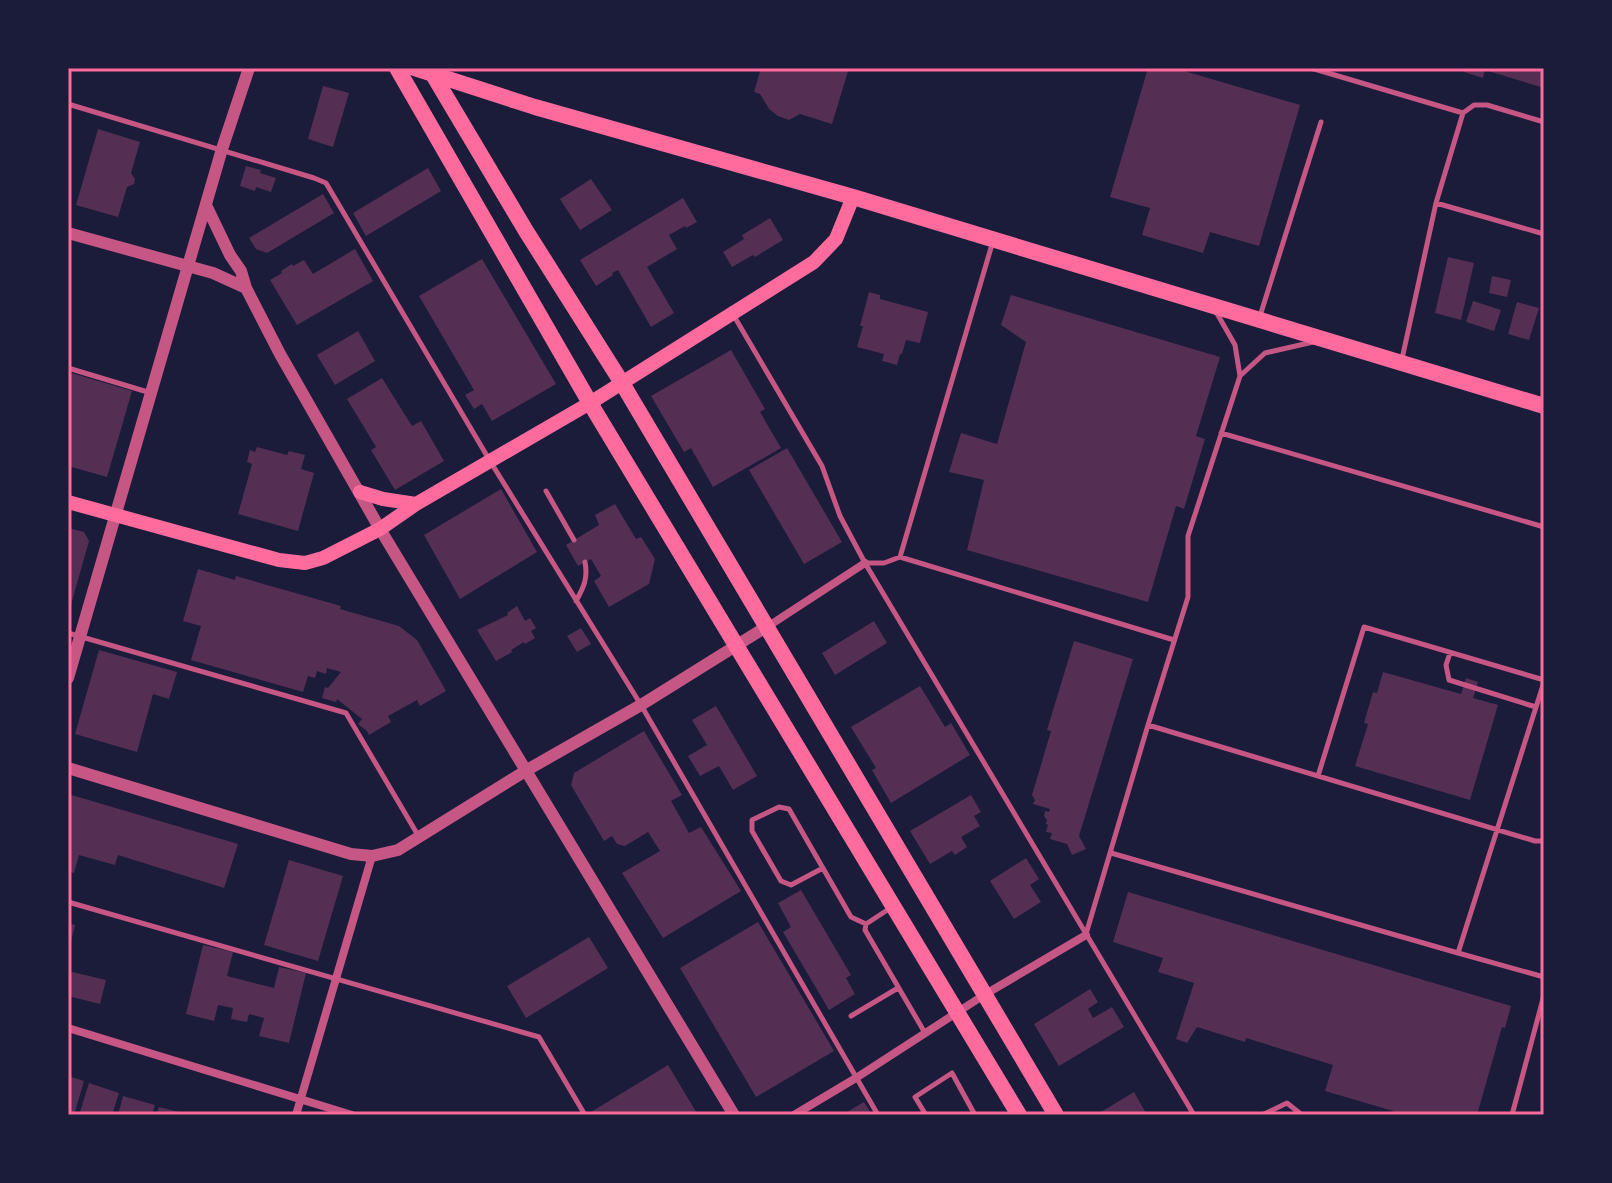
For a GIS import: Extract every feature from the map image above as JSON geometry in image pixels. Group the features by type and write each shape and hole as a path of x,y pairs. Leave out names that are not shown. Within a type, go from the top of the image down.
{"main road":[{"path":"397,68 590,403 957,1012 1013,1113"},
{"path":"414,68 535,107 853,197 1544,406"},
{"path":"431,71 526,231 622,383 1056,1115"},
{"path":"68,502 279,560 305,563 323,558 380,529 416,504 590,403 814,262 836,239 853,197"},
{"path":"360,492 416,504"}],"street":[{"path":"68,678 74,635 116,516 222,149 249,68"},
{"path":"206,205 280,354 380,529 734,1115"},
{"path":"68,233 189,265 246,288"},
{"path":"68,768 351,854 372,856 398,850 527,770 641,705 865,563"},
{"path":"296,1115 372,856"},
{"path":"794,1115 984,995 1086,935"},
{"path":"68,1028 352,1115"}],"lane":[{"path":"1311,68 1463,113"},
{"path":"68,104 326,183 490,461 641,705 878,1115"},
{"path":"1400,364 1436,203 1463,113 1474,105 1487,105 1544,122"},
{"path":"1258,320 1321,122"},
{"path":"1436,203 1544,234"},
{"path":"900,557 993,240"},
{"path":"1086,935 1188,597 1188,536 1240,376 1235,345 1213,307"},
{"path":"733,314 822,466 840,516 865,563 1194,1115"},
{"path":"1240,376 1265,353 1321,340"},
{"path":"68,368 152,393"},
{"path":"1221,433 1544,527"},
{"path":"546,491 574,540"},
{"path":"865,563 884,563 900,557 1174,640"},
{"path":"576,601 587,578 585,562"},
{"path":"1318,776 1364,627 1544,681 1458,953"},
{"path":"74,635 346,713 419,837"},
{"path":"1450,653 1446,665 1449,680 1536,707"},
{"path":"1148,725 1535,841 1544,841"},
{"path":"823,868 791,885 781,881 752,831 752,820 779,807 789,809 823,868 851,917 866,924"},
{"path":"1111,853 1544,977"},
{"path":"68,902 539,1037 585,1115"},
{"path":"893,906 866,924 865,930 925,1033"},
{"path":"851,1016 898,988"},
{"path":"1512,1115 1544,995"},
{"path":"926,1115 915,1097 952,1073 975,1115"},
{"path":"1262,1115 1287,1103 1302,1115"}],"building":[{"path":"753,68 849,68 832,124 800,114 789,120 778,116 769,109 760,94 754,92 760,71"},
{"path":"1148,68 1174,68 1300,105 1259,246 1210,232 1203,253 1142,235 1150,208 1110,197"},
{"path":"1465,68 1544,68 1544,88 1485,70 1483,78 1464,72"},
{"path":"323,86 349,93 333,147 308,139"},
{"path":"98,129 140,142 131,173 134,184 127,187 118,217 76,205"},
{"path":"246,166 276,178 271,192 240,186"},
{"path":"428,168 441,191 366,236 353,213"},
{"path":"591,179 612,210 580,230 560,199"},
{"path":"323,194 334,213 267,253 256,249 249,238"},
{"path":"683,198 697,222 669,235 677,249 647,267 674,313 651,327 618,270 596,286 580,260"},
{"path":"770,218 783,240 732,267 723,252 744,239 742,235"},
{"path":"355,249 373,281 297,325 270,280 292,264 304,260 313,274"},
{"path":"1448,257 1474,263 1461,320 1435,313"},
{"path":"482,259 556,384 492,421 482,404 474,409 465,395 474,390 419,296"},
{"path":"1492,276 1511,280 1507,297 1489,293"},
{"path":"869,292 880,295 880,299 928,312 920,343 906,340 897,365 882,361 884,354 857,347"},
{"path":"1011,295 1220,357 1196,436 1205,439 1184,509 1176,506 1148,602 967,550 984,480 949,472 961,433 997,444 1026,342 1001,325"},
{"path":"1473,301 1501,310 1494,331 1466,322"},
{"path":"1517,302 1539,308 1529,340 1508,334"},
{"path":"358,331 375,361 335,385 317,355"},
{"path":"731,350 765,409 760,412 781,448 713,487 691,448 684,452 651,396"},
{"path":"68,372 132,391 107,477 68,466"},
{"path":"382,378 412,426 421,421 444,461 395,490 371,450 376,447 347,399"},
{"path":"257,447 287,455 289,451 305,455 301,469 314,473 298,531 238,514 252,464 247,462 250,450 255,452"},
{"path":"787,448 842,542 804,564 749,470"},
{"path":"501,489 537,552 460,599 424,535"},
{"path":"615,504 636,539 641,537 655,559 649,584 609,607 594,581 601,576 591,559 578,566 566,545 599,525 595,515"},
{"path":"68,528 84,532 89,541 69,612"},
{"path":"198,569 235,580 236,576 399,626 417,640 446,691 420,706 417,700 388,716 391,722 369,735 358,724 362,719 337,699 336,702 322,698 325,687 328,688 341,672 327,668 326,674 317,671 315,678 308,676 303,692 191,660 201,626 183,621"},
{"path":"517,606 525,621 530,618 536,628 531,631 535,638 496,661 477,630 508,615"},
{"path":"874,621 887,643 835,675 822,653"},
{"path":"581,628 591,644 577,652 567,636"},
{"path":"1074,641 1133,659 1079,836 1086,849 1072,855 1067,844 1050,839 1052,833 1046,832 1048,825 1044,816 1045,811 1049,812 1050,809 1033,804 1035,800 1032,795 1051,731 1047,730"},
{"path":"99,650 177,672 169,699 153,694 137,752 75,734"},
{"path":"1383,672 1461,694 1466,678 1478,682 1473,698 1498,705 1470,800 1355,766 1368,724 1364,723 1373,692 1377,693"},
{"path":"920,686 945,727 951,723 970,755 891,803 872,770 876,768 851,727"},
{"path":"716,706 757,776 733,790 719,766 700,776 688,756 707,745 692,720"},
{"path":"644,731 682,795 671,801 689,833 701,827 741,891 663,938 622,873 660,851 648,832 625,846 617,844 612,836 604,841 571,785 574,773"},
{"path":"68,794 238,844 224,888 118,855 115,865 79,855 74,873 68,872"},
{"path":"971,795 981,812 974,816 980,826 961,837 967,847 955,855 952,851 930,864 910,831"},
{"path":"1026,858 1039,879 1030,885 1041,902 1014,919 990,881"},
{"path":"289,860 343,876 318,961 264,945"},
{"path":"801,890 851,975 846,978 855,994 829,1010 783,932 791,927 778,903"},
{"path":"1128,892 1511,1006 1477,1115 1392,1115 1393,1111 1325,1091 1333,1065 1246,1038 1245,1042 1197,1027 1187,1043 1176,1039 1194,983 1158,972 1163,958 1113,942"},
{"path":"758,922 834,1051 756,1097 680,968"},
{"path":"68,923 75,925 69,949 68,948"},
{"path":"589,937 608,968 526,1018 507,986"},
{"path":"203,945 233,952 227,976 274,988 279,967 306,973 289,1043 259,1036 264,1018 249,1014 247,1022 231,1019 233,1008 218,1005 214,1021 186,1014"},
{"path":"68,971 106,980 100,1004 68,996"},
{"path":"1090,989 1098,1002 1088,1009 1093,1018 1112,1007 1124,1027 1059,1066 1034,1024"},
{"path":"668,1065 698,1115 593,1115 591,1112"},
{"path":"68,1076 84,1081 74,1115 68,1115"},
{"path":"89,1083 119,1093 112,1115 79,1115"},
{"path":"1134,1092 1147,1115 1096,1115"},
{"path":"123,1096 155,1105 152,1115 118,1115"},
{"path":"864,1102 872,1115 842,1115"},
{"path":"159,1107 187,1114 187,1115 156,1115"}]}
